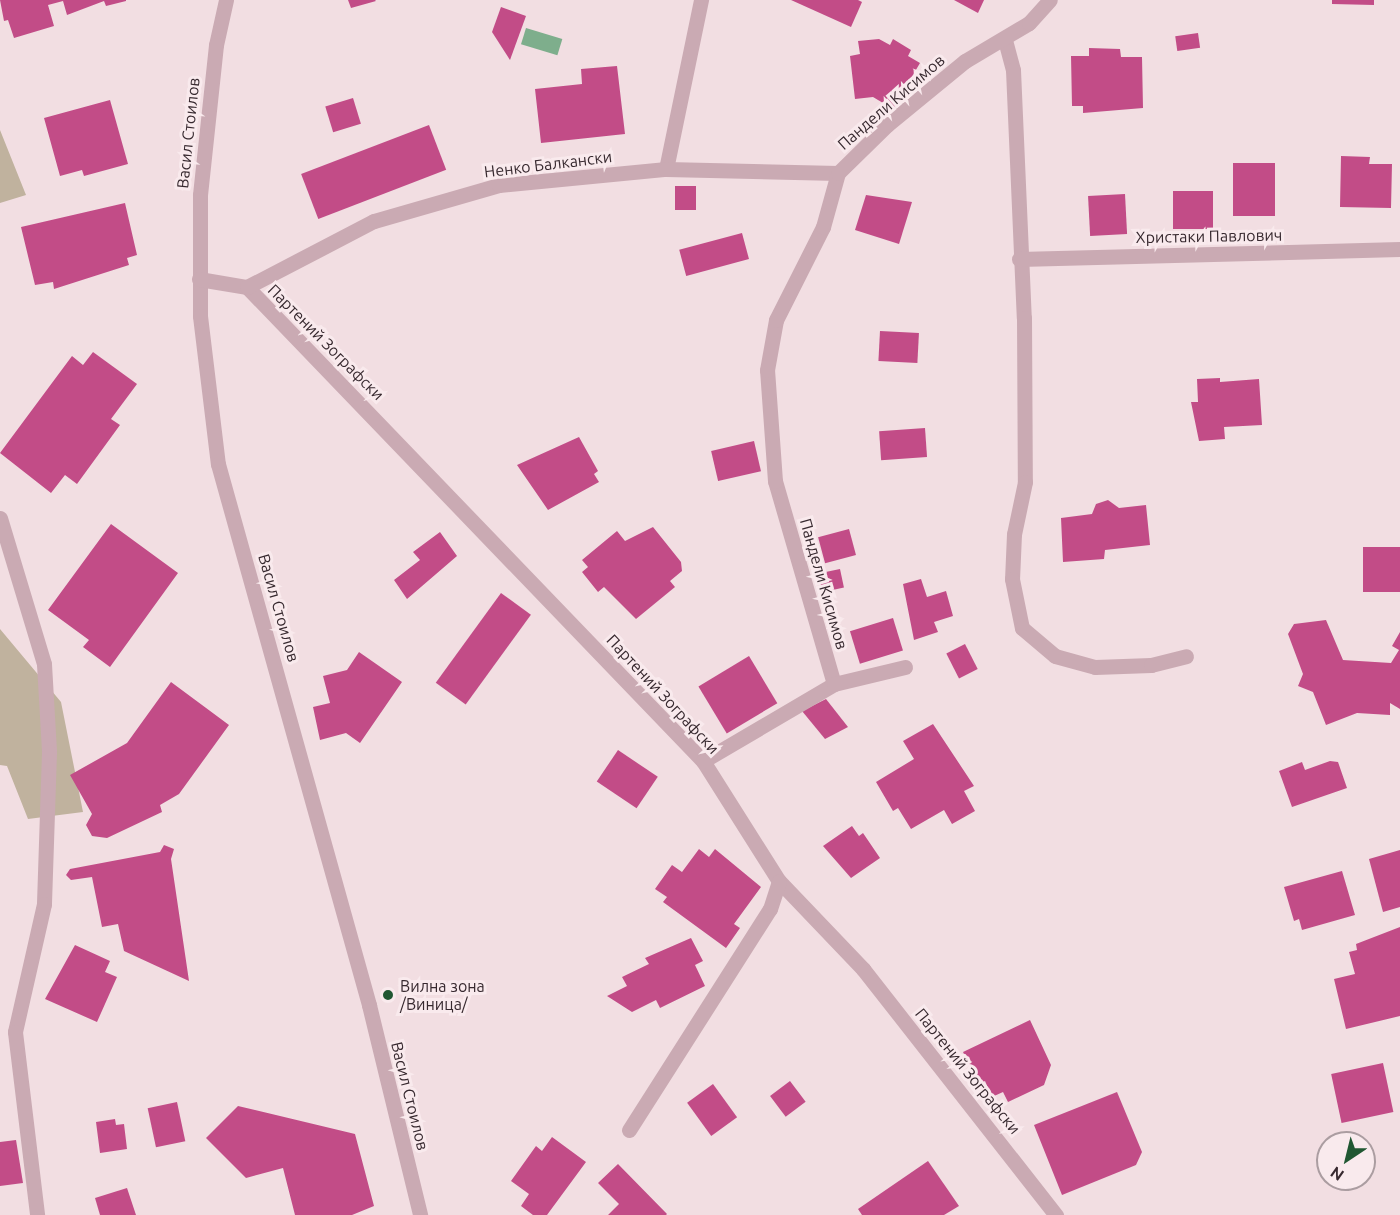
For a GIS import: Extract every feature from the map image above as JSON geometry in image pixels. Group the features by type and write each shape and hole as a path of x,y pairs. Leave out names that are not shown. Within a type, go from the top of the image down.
{"street":[{"name":"Васил Стоилов","path":"226,0 216,45 200,195 198,279 218,464 369,1005 420,1215"},
{"path":"666,169 701,0"},
{"name":"Пандели Кисимов","path":"834,684 776,482 767,370 776,320 823,227 838,173 887,125 965,61 1005,40 1029,23 1050,0"},
{"path":"1005,40 1013,70 1025,482 1014,534 1012,579 1022,628 1055,656 1095,667 1151,664 1186,656"},
{"name":"Ненко Балкански","path":"247,287 374,221 498,185 666,169 838,173"},
{"name":"Христаки Павлович","path":"1019,259 1400,249"},
{"path":"198,279 247,287"},
{"name":"Партений Зографски","path":"247,287 703,761 779,881 863,969 1056,1215"},
{"path":"0,518 44,664 46,698 44,904 15,1032 37,1215"},
{"path":"703,761 834,684 905,667"},
{"path":"629,1130 770,909 779,881"}],"shaded area":[{"path":"526,28 562,39 557,55 521,44"},
{"path":"0,130 26,195 0,203"},
{"path":"0,629 61,702 83,812 28,819 7,766 0,765"}],"building":[{"path":"0,0 126,1 106,6 104,1 67,15 63,1 48,5 54,26 14,38 8,20 4,21"},
{"path":"348,0 375,0 376,1 351,8"},
{"path":"791,0 858,0 862,2 851,27"},
{"path":"954,0 984,0 978,13"},
{"path":"1332,0 1374,0 1374,5 1332,4"},
{"path":"501,7 526,16 510,60 492,32"},
{"path":"1198,33 1200,48 1177,51 1175,36"},
{"path":"879,39 890,45 893,39 911,50 908,56 920,63 893,109 873,97 855,99 850,56 860,54 858,41"},
{"path":"1089,48 1120,49 1121,57 1142,57 1143,108 1083,113 1083,106 1072,106 1071,56 1089,56"},
{"path":"617,66 625,134 541,143 535,89 582,84 581,69"},
{"path":"353,98 361,124 333,132 325,106"},
{"path":"110,100 128,164 84,176 82,170 60,176 44,118"},
{"path":"429,125 446,170 318,219 301,174"},
{"path":"1341,156 1370,157 1369,164 1392,164 1391,208 1340,207"},
{"path":"1233,163 1275,163 1275,216 1233,216"},
{"path":"675,186 696,186 696,210 675,210"},
{"path":"1173,191 1213,191 1213,229 1173,229"},
{"path":"1125,194 1127,234 1090,236 1088,196"},
{"path":"866,195 912,202 899,244 855,230"},
{"path":"125,203 137,255 127,258 129,265 54,289 53,282 35,285 21,227"},
{"path":"742,233 749,259 686,276 679,250"},
{"path":"880,331 919,333 917,363 878,361"},
{"path":"93,352 137,384 111,419 120,425 77,484 65,475 51,493 0,453 72,356 83,365"},
{"path":"1220,378 1220,382 1259,379 1262,425 1224,427 1225,439 1199,441 1191,402 1198,402 1197,379"},
{"path":"925,428 927,457 881,460 879,431"},
{"path":"579,437 598,471 594,474 599,482 548,510 517,465"},
{"path":"754,441 761,471 718,481 711,451"},
{"path":"1108,500 1119,508 1146,505 1150,545 1105,550 1104,559 1063,562 1061,518 1092,514 1096,504"},
{"path":"111,524 178,573 110,667 83,647 89,640 48,610"},
{"path":"653,527 681,562 682,571 670,581 675,587 636,619 604,587 598,592 582,572 588,567 582,560 617,531 625,541"},
{"path":"849,529 856,555 825,563 818,537"},
{"path":"440,532 457,556 407,599 394,580 420,560 413,552"},
{"path":"1363,547 1400,547 1400,592 1363,592"},
{"path":"840,569 844,588 822,592 818,574"},
{"path":"921,579 927,597 946,591 953,616 934,622 938,632 914,640 903,584"},
{"path":"501,593 531,615 466,705 436,683"},
{"path":"893,618 903,651 860,664 850,631"},
{"path":"1326,620 1343,660 1391,663 1399,650 1392,646 1400,632 1400,709 1390,703 1390,715 1357,713 1326,725 1313,692 1298,686 1303,674 1288,634 1294,624"},
{"path":"965,644 978,669 959,678 946,654"},
{"path":"359,652 402,682 360,743 346,733 320,740 313,707 330,703 323,676 347,670"},
{"path":"749,656 777,703 727,734 698,686"},
{"path":"171,682 229,725 179,794 160,805 162,812 107,838 92,836 86,825 92,814 70,775 127,743"},
{"path":"826,699 848,727 825,739 802,711"},
{"path":"933,724 974,786 964,791 975,811 952,824 944,810 911,829 898,808 893,811 876,782 914,759 903,741"},
{"path":"618,750 658,777 637,808 597,782"},
{"path":"1330,761 1338,762 1347,788 1292,807 1279,771 1302,762 1305,770"},
{"path":"852,826 859,836 863,833 880,858 851,878 823,846"},
{"path":"164,845 174,849 171,859 189,981 124,951 118,924 102,927 92,877 71,880 66,875 70,869 160,852"},
{"path":"699,849 709,857 715,849 761,887 734,924 740,928 726,948 663,902 667,897 655,889 672,865 682,872"},
{"path":"1400,850 1400,907 1383,912 1369,859"},
{"path":"1342,871 1355,915 1302,930 1299,919 1294,921 1284,887"},
{"path":"1400,927 1400,1016 1346,1029 1334,979 1355,974 1349,952 1357,950 1356,944"},
{"path":"691,938 703,961 695,965 705,986 660,1008 656,1000 632,1012 607,996 627,986 622,977 649,964 645,958"},
{"path":"75,945 110,961 105,972 117,977 97,1022 45,999"},
{"path":"1030,1020 1051,1065 1044,1085 1008,1102 1003,1092 992,1097 985,1081 979,1084 963,1052"},
{"path":"1383,1063 1393,1112 1342,1123 1331,1074"},
{"path":"790,1081 806,1102 786,1117 770,1096"},
{"path":"713,1084 737,1117 711,1136 687,1103"},
{"path":"1117,1092 1142,1152 1136,1165 1062,1195 1034,1125"},
{"path":"177,1102 185,1141 156,1147 148,1108"},
{"path":"238,1106 355,1134 374,1206 352,1215 295,1215 283,1168 246,1178 206,1138"},
{"path":"115,1119 116,1125 124,1124 127,1149 100,1153 96,1122"},
{"path":"552,1137 586,1162 547,1215 533,1215 521,1206 529,1194 511,1181 536,1146 542,1151"},
{"path":"16,1140 23,1183 0,1186 0,1142"},
{"path":"928,1161 959,1206 944,1215 862,1215 858,1209"},
{"path":"618,1164 666,1215 608,1215 619,1204 598,1183"},
{"path":"127,1188 136,1215 100,1215 95,1198"}],"place":[{"name":"Вилна зона /Виница/","path":"388,995"}]}
